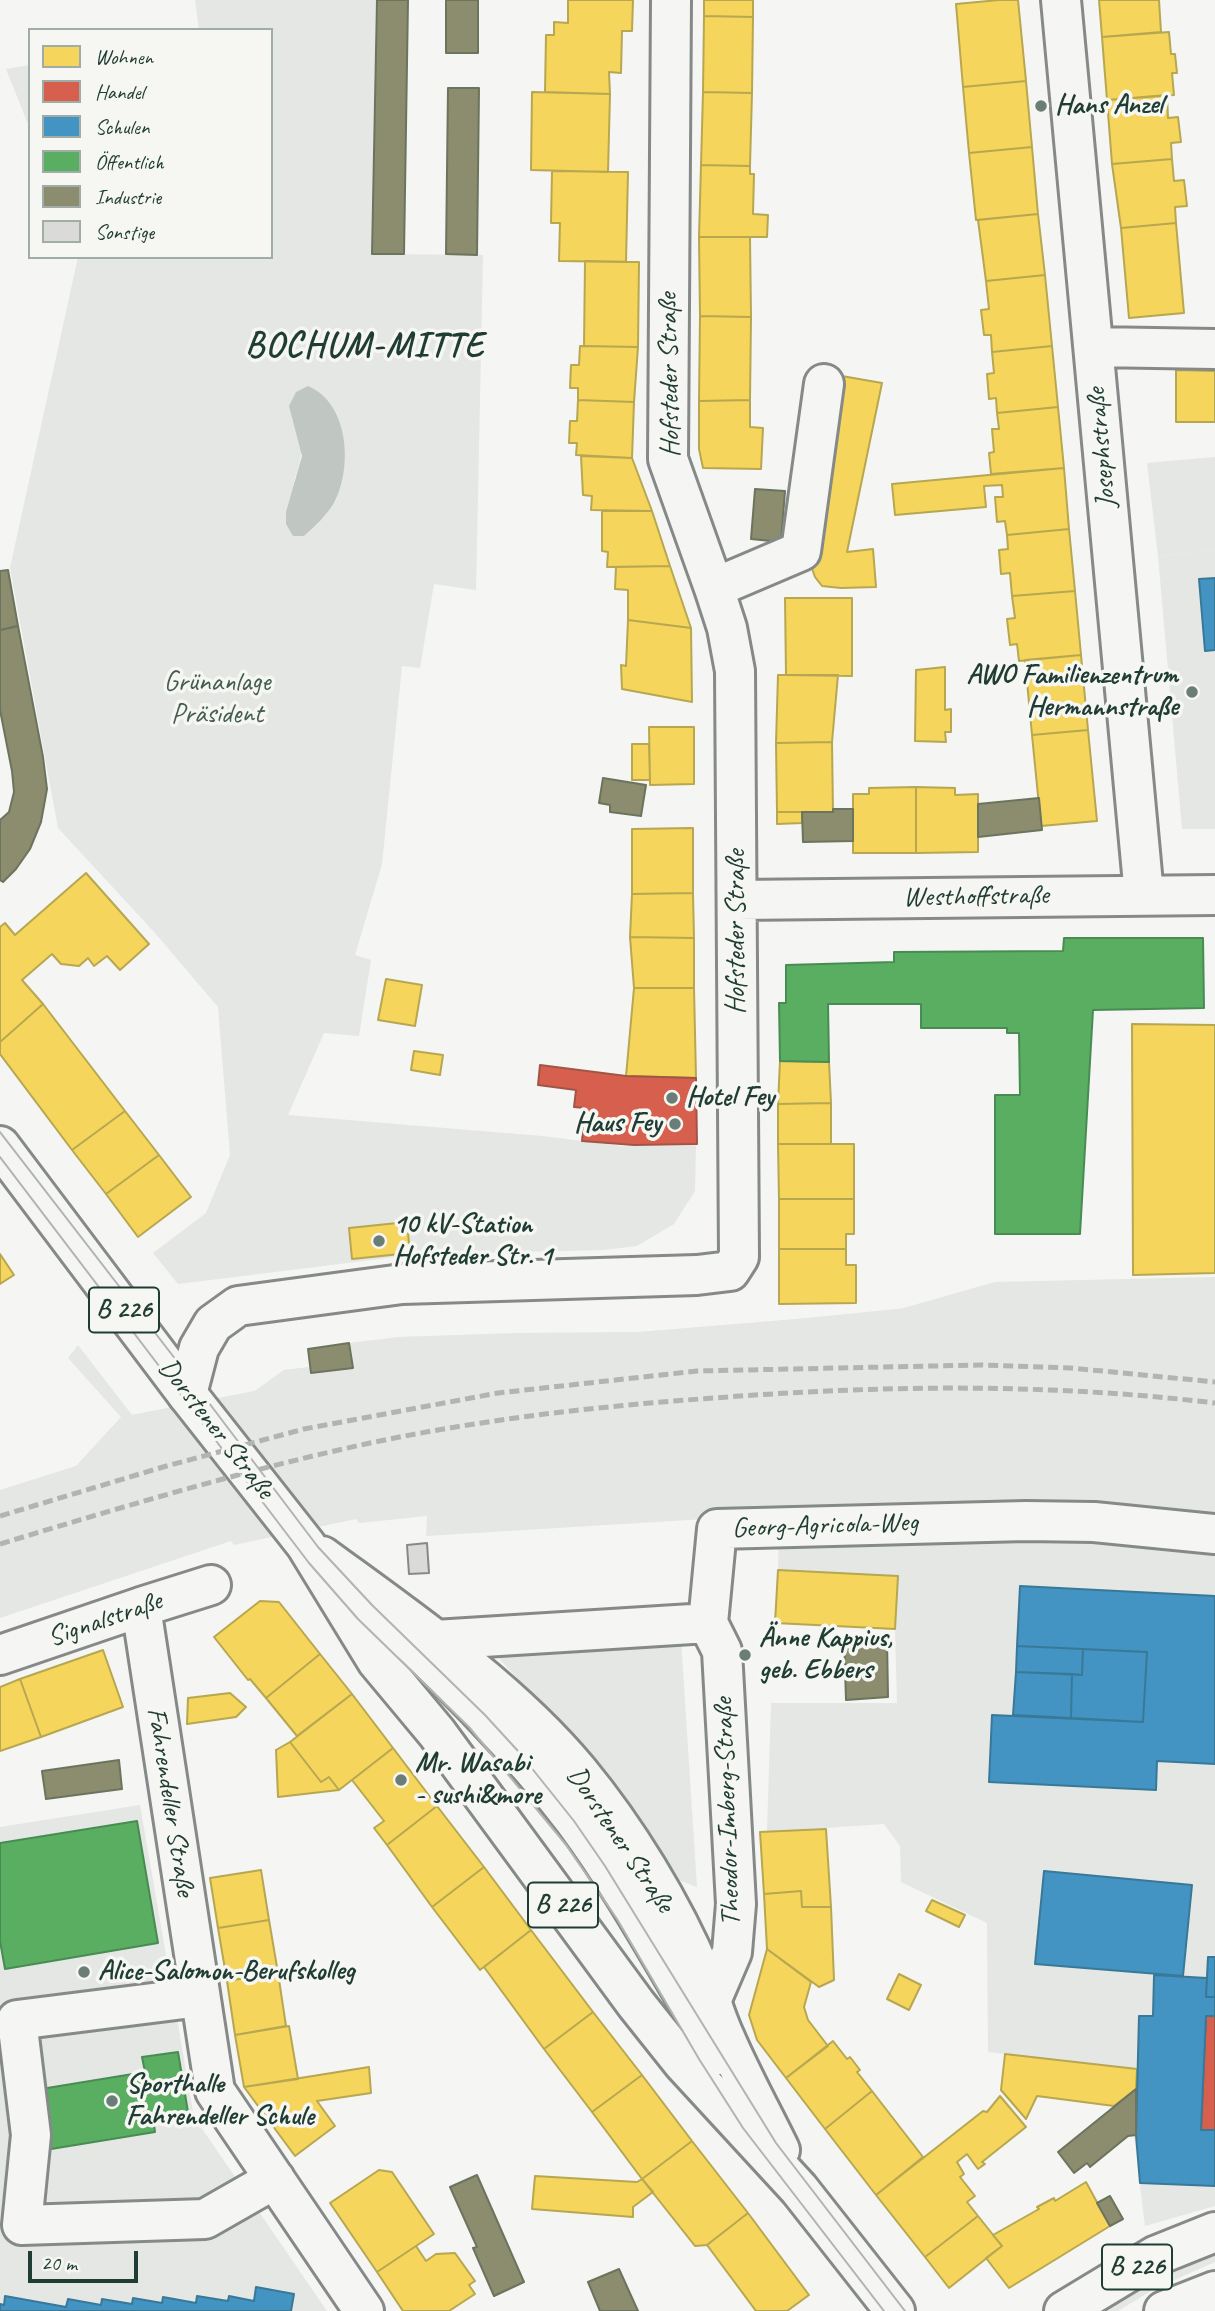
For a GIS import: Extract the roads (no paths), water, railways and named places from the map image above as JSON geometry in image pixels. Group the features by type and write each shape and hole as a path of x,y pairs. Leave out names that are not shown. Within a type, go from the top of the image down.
{"street":[{"name":"Hofsteder Straße","path":"187,1394 199,1348 213,1324 238,1306 402,1284 696,1275 730,1271 739,1257 735,671 727,628 668,459 671,0"},
{"name":"Josephstraße","path":"1061,0 1144,895"},
{"path":"1094,346 1215,349"},
{"path":"714,588 801,551 824,384"},
{"name":"Westhoffstraße","path":"737,900 1215,895"},
{"name":"Dorstener Straße","path":"0,1146 187,1394 326,1570 377,1661 437,1733 636,2004 683,2063 760,2135 895,2311"},
{"name":"Georg-Agricola-Weg","path":"708,1623 717,1530 1026,1521 1094,1522 1215,1534"},
{"path":"326,1570 372,1605 485,1715 518,1751 574,1821 619,1888 760,2135"},
{"name":"Dorstener Straße","path":"326,1570 435,1640 527,1717 578,1771 655,1884 695,1960 760,2135"},
{"name":"Signalstraße","path":"0,1655 211,1585"},
{"name":"Fahrendeller Straße","path":"141,1607 215,2091 364,2311"},
{"path":"435,1640 708,1623"},
{"name":"Theodor-Imberg-Straße","path":"708,1623 722,1651 736,1904 732,1952 711,2001"},
{"path":"200,1997 17,2020 16,2133 22,2225 205,2219 275,2179"},
{"name":"B 226","path":"1064,2311 1155,2256 1215,2232"},
{"path":"852,2256 857,2311"},
{"name":"B 226","path":"1164,2311 1215,2291"}],"tram line":[{"path":"0,1132 183,1369"},
{"path":"0,1157 309,1563 358,1619 469,1727 567,1846 617,1919 743,2128 884,2311"},
{"path":"206,1399 318,1547 372,1605 485,1715 518,1751 574,1821 605,1866 776,2143 905,2311"}],"railway":[{"path":"0,1516 163,1467 304,1429 498,1393 697,1371 980,1365 1071,1368 1215,1382"},
{"path":"0,1544 184,1490 370,1443 499,1420 585,1409 840,1390 965,1388 1090,1392 1215,1403"}],"place":[{"name":"Hans Anzel","path":"1041,106"},
{"name":"AWO Familienzentrum Hermannstraße","path":"1192,692"},
{"name":"Hotel Fey","path":"672,1098"},
{"name":"Haus Fey","path":"675,1124"},
{"name":"10 kV-Station Hofsteder Str. 1","path":"379,1241"},
{"name":"Änne Kappius, geb. Ebbers","path":"745,1655"},
{"name":"Mr. Wasabi - sushi&more","path":"401,1780"},
{"name":"Alice-Salomon-Berufskolleg","path":"84,1972"},
{"name":"Sporthalle Fahrendeller Schule","path":"112,2101"}],"district":[{"name":"BOCHUM-MITTE","path":"365,347"}],"park label":[{"name":"Grünanlage Präsident","path":"217,699"}]}
